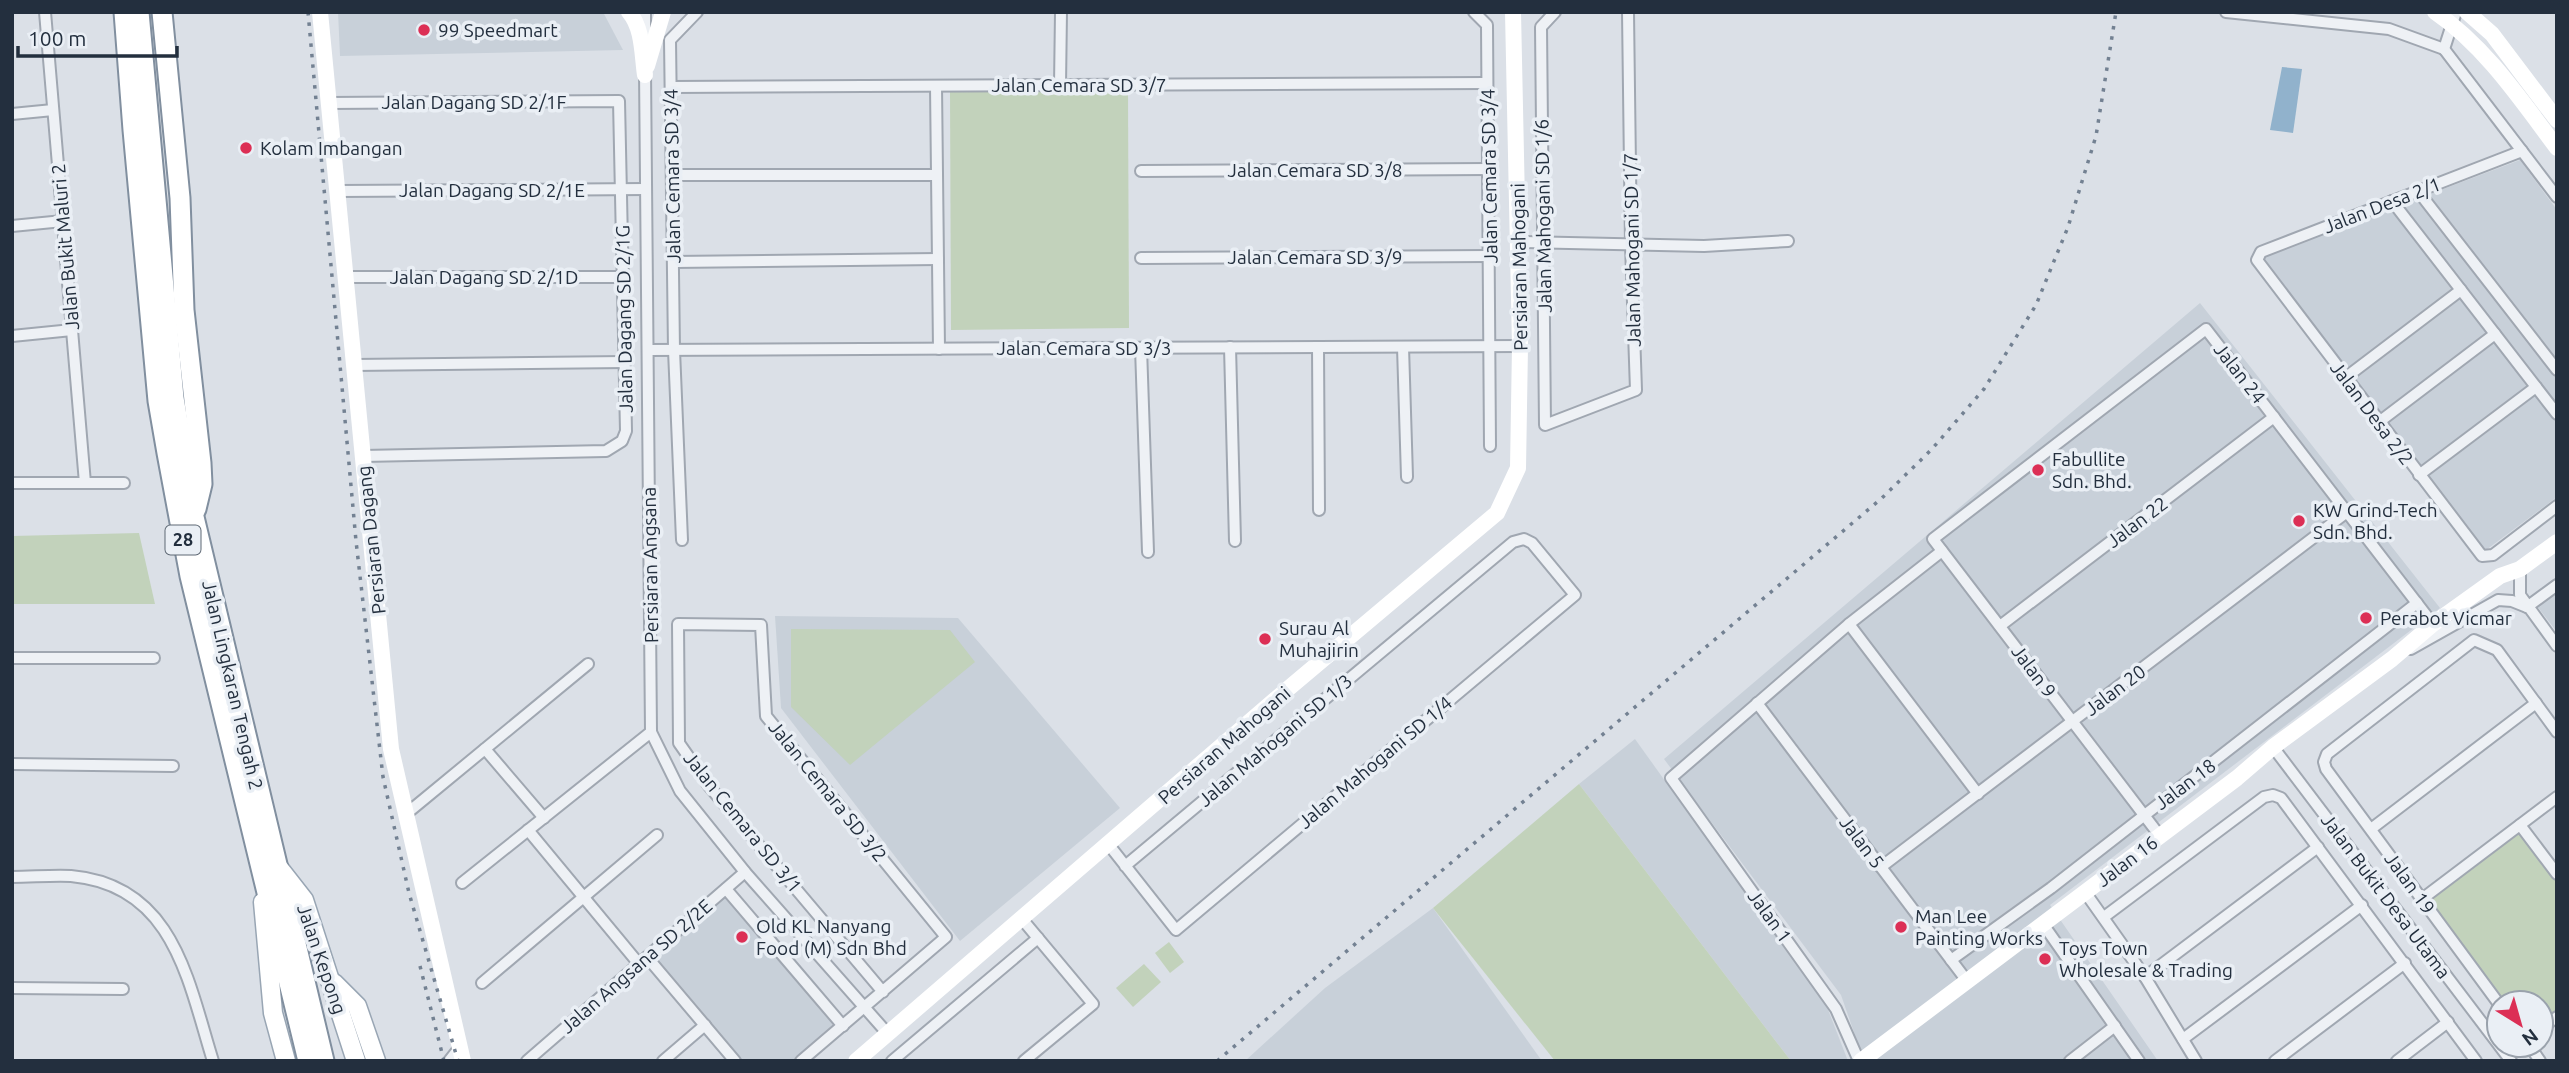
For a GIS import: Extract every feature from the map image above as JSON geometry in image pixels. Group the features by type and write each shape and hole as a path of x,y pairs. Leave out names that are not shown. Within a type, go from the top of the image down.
{"highway":[{"name":"Jalan Lingkaran Tengah 2","path":"124,12 137,180 164,440 190,576 324,1061"},
{"name":"Jalan Lingkaran Tengah 2","path":"139,12 174,398 194,517 308,1061"},
{"path":"162,12 180,198 184,310 202,473 194,517"},
{"path":"172,111 175,12"}],"main road":[{"name":"Jalan Kepong","path":"268,866 304,900 356,1061"},
{"name":"Jalan Kepong","path":"268,866 273,1013 286,1061"},
{"path":"332,981 356,1006 376,1061"}],"street":[{"name":"Jalan Bukit Maluri 2","path":"45,12 85,482"},
{"path":"629,12 640,36 645,75"},
{"name":"Persiaran Angsana","path":"645,12 651,732 680,791 745,872 888,1034"},
{"path":"645,75 663,12"},
{"name":"Jalan Cemara SD 3/4","path":"682,540 669,350 673,262 670,40 697,12"},
{"path":"1060,12 1060,85"},
{"name":"Jalan Cemara SD 3/4","path":"1474,12 1487,25 1490,446"},
{"name":"Persiaran Mahogani","path":"856,1061 1270,704 1497,513 1518,468 1513,346 1519,242 1513,12"},
{"name":"Jalan Mahogani SD 1/6","path":"1545,425 1541,27 1555,12"},
{"name":"Jalan Mahogani SD 1/7","path":"1545,425 1636,390 1628,12"},
{"path":"2435,12 2454,18 2557,148"},
{"path":"2467,12 2492,34 2557,120"},
{"path":"2483,12 2492,34"},
{"path":"2226,13 2389,29 2444,49 2557,197"},
{"name":"Persiaran Dagang","path":"321,15 391,749 462,1054"},
{"path":"2444,49 2454,18"},
{"name":"Jalan Cemara SD 3/7","path":"671,87 1488,83"},
{"path":"936,86 939,349"},
{"name":"Jalan Dagang SD 2/1F","path":"328,103 619,101"},
{"name":"Jalan Dagang SD 2/1G","path":"363,456 609,450 622,442 626,431 619,101"},
{"path":"12,114 53,110"},
{"name":"Jalan Desa 2/1","path":"2262,269 2257,260 2262,252 2522,151"},
{"name":"Jalan Cemara SD 3/8","path":"1141,171 1489,169"},
{"path":"672,175 937,176"},
{"name":"Jalan Dagang SD 2/1E","path":"337,191 646,189"},
{"path":"2418,191 2557,370"},
{"path":"2392,201 2557,414"},
{"path":"12,226 62,221"},
{"path":"1519,242 1704,246 1788,241"},
{"name":"Jalan Cemara SD 3/9","path":"1141,258 1489,256"},
{"path":"673,262 938,259"},
{"name":"Jalan Desa 2/2","path":"2262,269 2482,556 2493,555 2557,506"},
{"name":"Jalan Dagang SD 2/1D","path":"345,277 623,277"},
{"path":"2345,378 2461,290"},
{"name":"Jalan 24","path":"1933,539 2206,329 2432,624"},
{"path":"12,336 72,330"},
{"path":"2379,422 2496,334"},
{"path":"1403,346 1407,477"},
{"name":"Jalan Cemara SD 3/3","path":"648,350 1513,346"},
{"path":"1230,347 1235,541"},
{"path":"1318,347 1319,510"},
{"path":"1141,348 1148,552"},
{"path":"354,365 625,362"},
{"path":"2419,475 2536,387"},
{"name":"Jalan 22","path":"2000,626 2274,417"},
{"path":"12,483 124,483"},
{"name":"Jalan 20","path":"1881,867 2347,512"},
{"name":"Jalan Mahogani SD 1/4","path":"1125,866 1176,930 1575,595 1532,543 1524,539"},
{"name":"Jalan Mahogani SD 1/3","path":"1125,866 1513,542 1524,539"},
{"name":"Jalan 9","path":"1933,539 2160,836"},
{"name":"Jalan 16","path":"1860,1061 2237,778 2273,747 2392,659 2432,624 2500,576 2520,569 2557,542"},
{"path":"1757,703 1849,624 1942,551"},
{"path":"2520,569 2519,594 2557,646"},
{"path":"2527,607 2557,585"},
{"name":"Jalan 16","path":"2392,659 2446,632 2498,600 2512,601 2527,607"},
{"name":"Jalan 18","path":"1951,960 2144,816 2417,604"},
{"path":"1849,624 1978,794"},
{"name":"Jalan Cemara SD 3/2","path":"678,625 761,625 766,716 946,937 883,992"},
{"name":"Jalan Cemara SD 3/1","path":"678,625 679,743 709,786 883,992"},
{"name":"Jalan 19","path":"2488,989 2326,769 2324,762 2327,754 2474,640 2497,650 2536,703"},
{"path":"12,658 154,658"},
{"path":"406,814 588,664"},
{"name":"Jalan 1","path":"1757,703 1671,778 1836,1009 1860,1061"},
{"name":"Jalan 5","path":"1757,703 1967,981"},
{"path":"2371,829 2536,703 2557,732"},
{"path":"462,883 651,732"},
{"name":"Jalan Bukit Desa Utama","path":"2273,747 2511,1061"},
{"path":"485,748 544,817"},
{"path":"12,764 173,766"},
{"name":"Jalan Bukit Desa Utama","path":"2104,917 2264,797 2273,795 2281,798 2476,1061"},
{"path":"2422,899 2557,797"},
{"path":"2520,825 2557,874"},
{"path":"528,830 584,897 705,1025 735,1061"},
{"path":"482,983 657,835"},
{"path":"1109,845 1125,866"},
{"path":"2145,977 2318,847"},
{"name":"Jalan Angsana SD 2/2E","path":"527,1061 745,872"},
{"path":"12,877 72,876 99,882 124,891 149,910 159,921 178,956 213,1061"},
{"path":"726,889 843,1026"},
{"path":"2085,892 2145,977 2196,1061"},
{"path":"2183,1040 2362,905"},
{"path":"1022,919 1093,1004 1024,1061"},
{"path":"2043,924 2139,1061"},
{"path":"892,1061 1038,939"},
{"path":"2275,1061 2405,963"},
{"path":"12,988 122,989"},
{"path":"801,1061 883,992"},
{"path":"2397,1061 2448,1022"},
{"path":"663,1061 705,1025"},
{"path":"2070,1061 2115,1026"},
{"path":"449,1061 462,1054"}],"shaded area":[{"path":"338,12 603,12 623,50 340,56"},
{"path":"2520,160 2557,210 2557,497 2482,553 2261,258"},
{"path":"2200,303 2440,608 2050,905 2158,1061 1864,1061 1841,995 1664,759"},
{"path":"2557,577 2557,632 2530,597"},
{"path":"775,616 958,618 1120,808 960,941 781,708"},
{"path":"1635,739 1827,1007 1848,1061 1791,1061 1579,784"},
{"path":"725,882 848,1027 808,1061 730,1061 643,955"},
{"path":"1433,908 1542,1061 1245,1061 1325,988"}],"green space":[{"path":"1128,90 1129,328 951,330 950,91"},
{"path":"139,533 155,604 12,604 12,536"},
{"path":"791,629 950,630 975,662 850,765 791,707"},
{"path":"1579,784 1791,1061 1555,1061 1433,908"},
{"path":"2520,825 2557,874 2557,1017 2555,1018 2555,989 2489,989 2422,899"},
{"path":"1169,942 1184,962 1170,973 1155,953"},
{"path":"1144,964 1161,982 1133,1007 1116,988"}],"water":[{"path":"2282,67 2302,69 2293,133 2270,130"}],"railway":[{"path":"308,12 356,541 383,777 409,893 458,1061"},
{"path":"1217,1061 1882,498 1932,449 1984,389 2036,305 2068,227 2096,136 2116,12"},
{"path":"420,966 444,1061"}],"place":[{"name":"99 Speedmart","path":"424,30"},
{"name":"Kolam Imbangan","path":"246,148"},
{"name":"Fabullite Sdn. Bhd.","path":"2038,470"},
{"name":"KW Grind-Tech Sdn. Bhd.","path":"2299,521"},
{"name":"Perabot Vicmar","path":"2366,618"},
{"name":"Surau Al Muhajirin","path":"1265,639"},
{"name":"Man Lee Painting Works","path":"1901,927"},
{"name":"Old KL Nanyang Food (M) Sdn Bhd","path":"742,937"},
{"name":"Toys Town Wholesale & Trading","path":"2045,959"}]}
